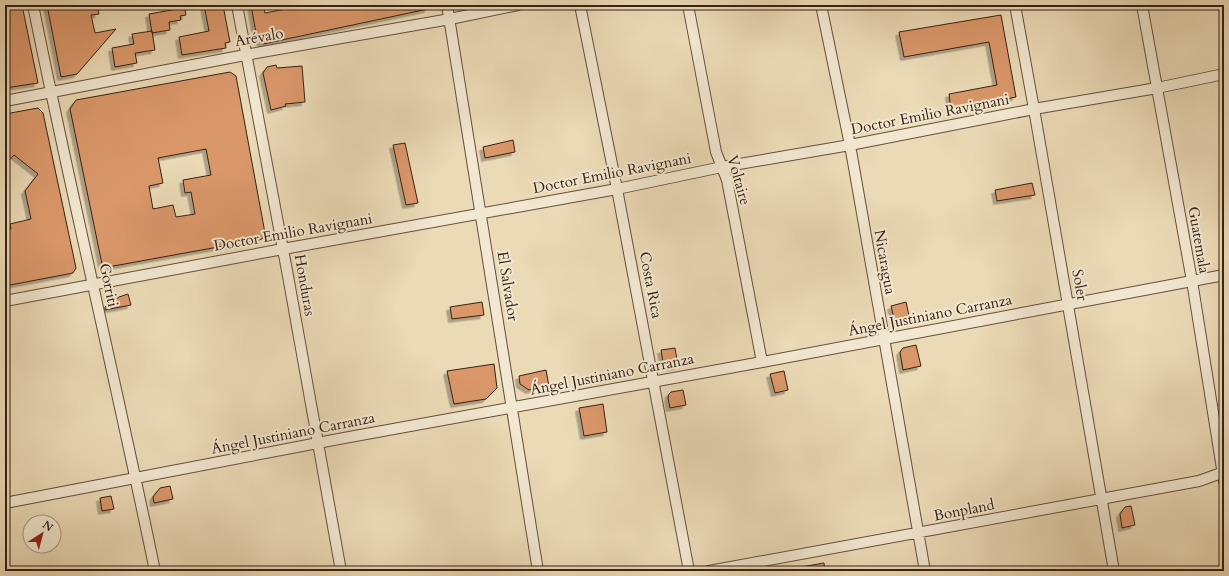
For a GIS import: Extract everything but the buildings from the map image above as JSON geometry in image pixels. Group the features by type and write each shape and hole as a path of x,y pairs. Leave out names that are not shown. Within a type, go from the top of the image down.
{"street":[{"name":"Gorriti","path":"33,5 50,92 94,284 155,571"},
{"name":"Honduras","path":"237,5 341,571"},
{"name":"El Salvador","path":"448,5 538,571"},
{"name":"Arévalo","path":"5,101 245,55 450,19 518,5"},
{"name":"Costa Rica","path":"580,5 618,189 689,571"},
{"name":"Voltaire","path":"688,5 716,152 727,180 762,362"},
{"name":"Nicaragua","path":"821,5 850,145 925,571"},
{"name":"Soler","path":"1015,5 1114,571"},
{"name":"Guatemala","path":"1142,5 1192,281 1224,475"},
{"name":"Doctor Emilio Ravignani","path":"5,301 618,189 722,167 850,145 1034,109 1157,88 1224,74"},
{"name":"Ángel Justiniano Carranza","path":"5,503 317,443 762,362 1224,275"},
{"name":"Bonpland","path":"709,571 918,534 1224,475"}]}
